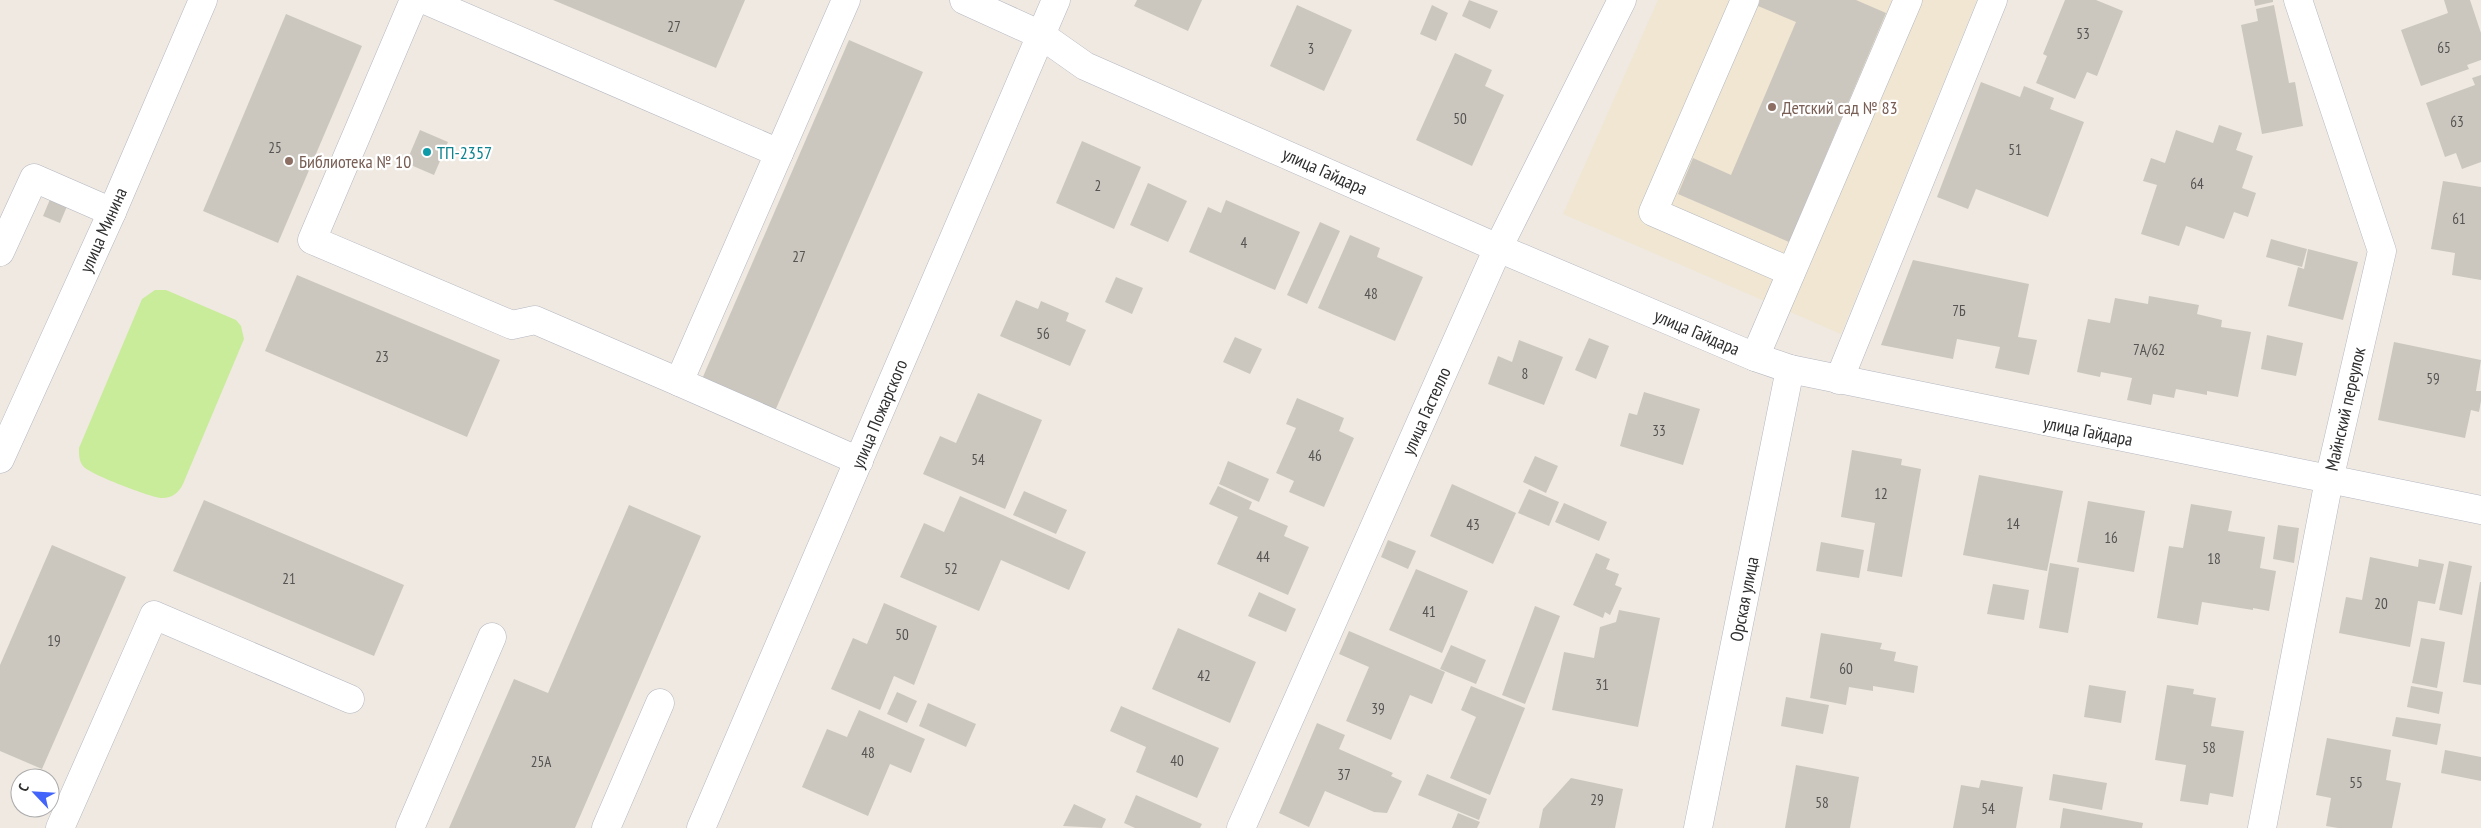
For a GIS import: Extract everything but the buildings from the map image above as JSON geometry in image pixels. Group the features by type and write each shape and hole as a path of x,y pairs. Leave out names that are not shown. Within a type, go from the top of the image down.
{"street":[{"name":"улица Минина","path":"0,460 112,212 203,0"},
{"path":"414,0 312,240 512,325 535,320 859,461"},
{"path":"425,0 779,153"},
{"path":"680,382 846,0"},
{"name":"улица Гайдара","path":"964,0 1041,35 1085,66 1498,248 1754,357 1790,369 1839,380 2481,510"},
{"name":"улица Пожарского","path":"701,828 1056,0"},
{"name":"улица Гастелло","path":"1241,828 1498,248 1622,0"},
{"path":"1745,0 1653,212 1791,272"},
{"path":"1754,357 1908,0"},
{"path":"1839,380 1993,0"},
{"name":"Майнский переулок","path":"2262,828 2329,480 2382,251 2298,0"},
{"path":"0,252 34,178 112,212"},
{"name":"Орская улица","path":"1698,828 1790,369"},
{"path":"60,828 154,615 350,699"},
{"path":"410,828 492,637"},
{"path":"606,828 660,703"}],"shaded area":[{"name":"Детский сад № 83","path":"1658,0 1977,0 1841,334 1563,214"}],"green space":[{"path":"155,290 166,290 236,320 241,326 244,339 180,490 169,497 162,498 121,485 88,470 83,466 79,453 79,448 142,299"}],"place":[{"name":"Детский сад № 83","path":"1772,107"},
{"name":"ТП-2357","path":"427,152"},
{"name":"Библиотека № 10","path":"289,161"}]}
